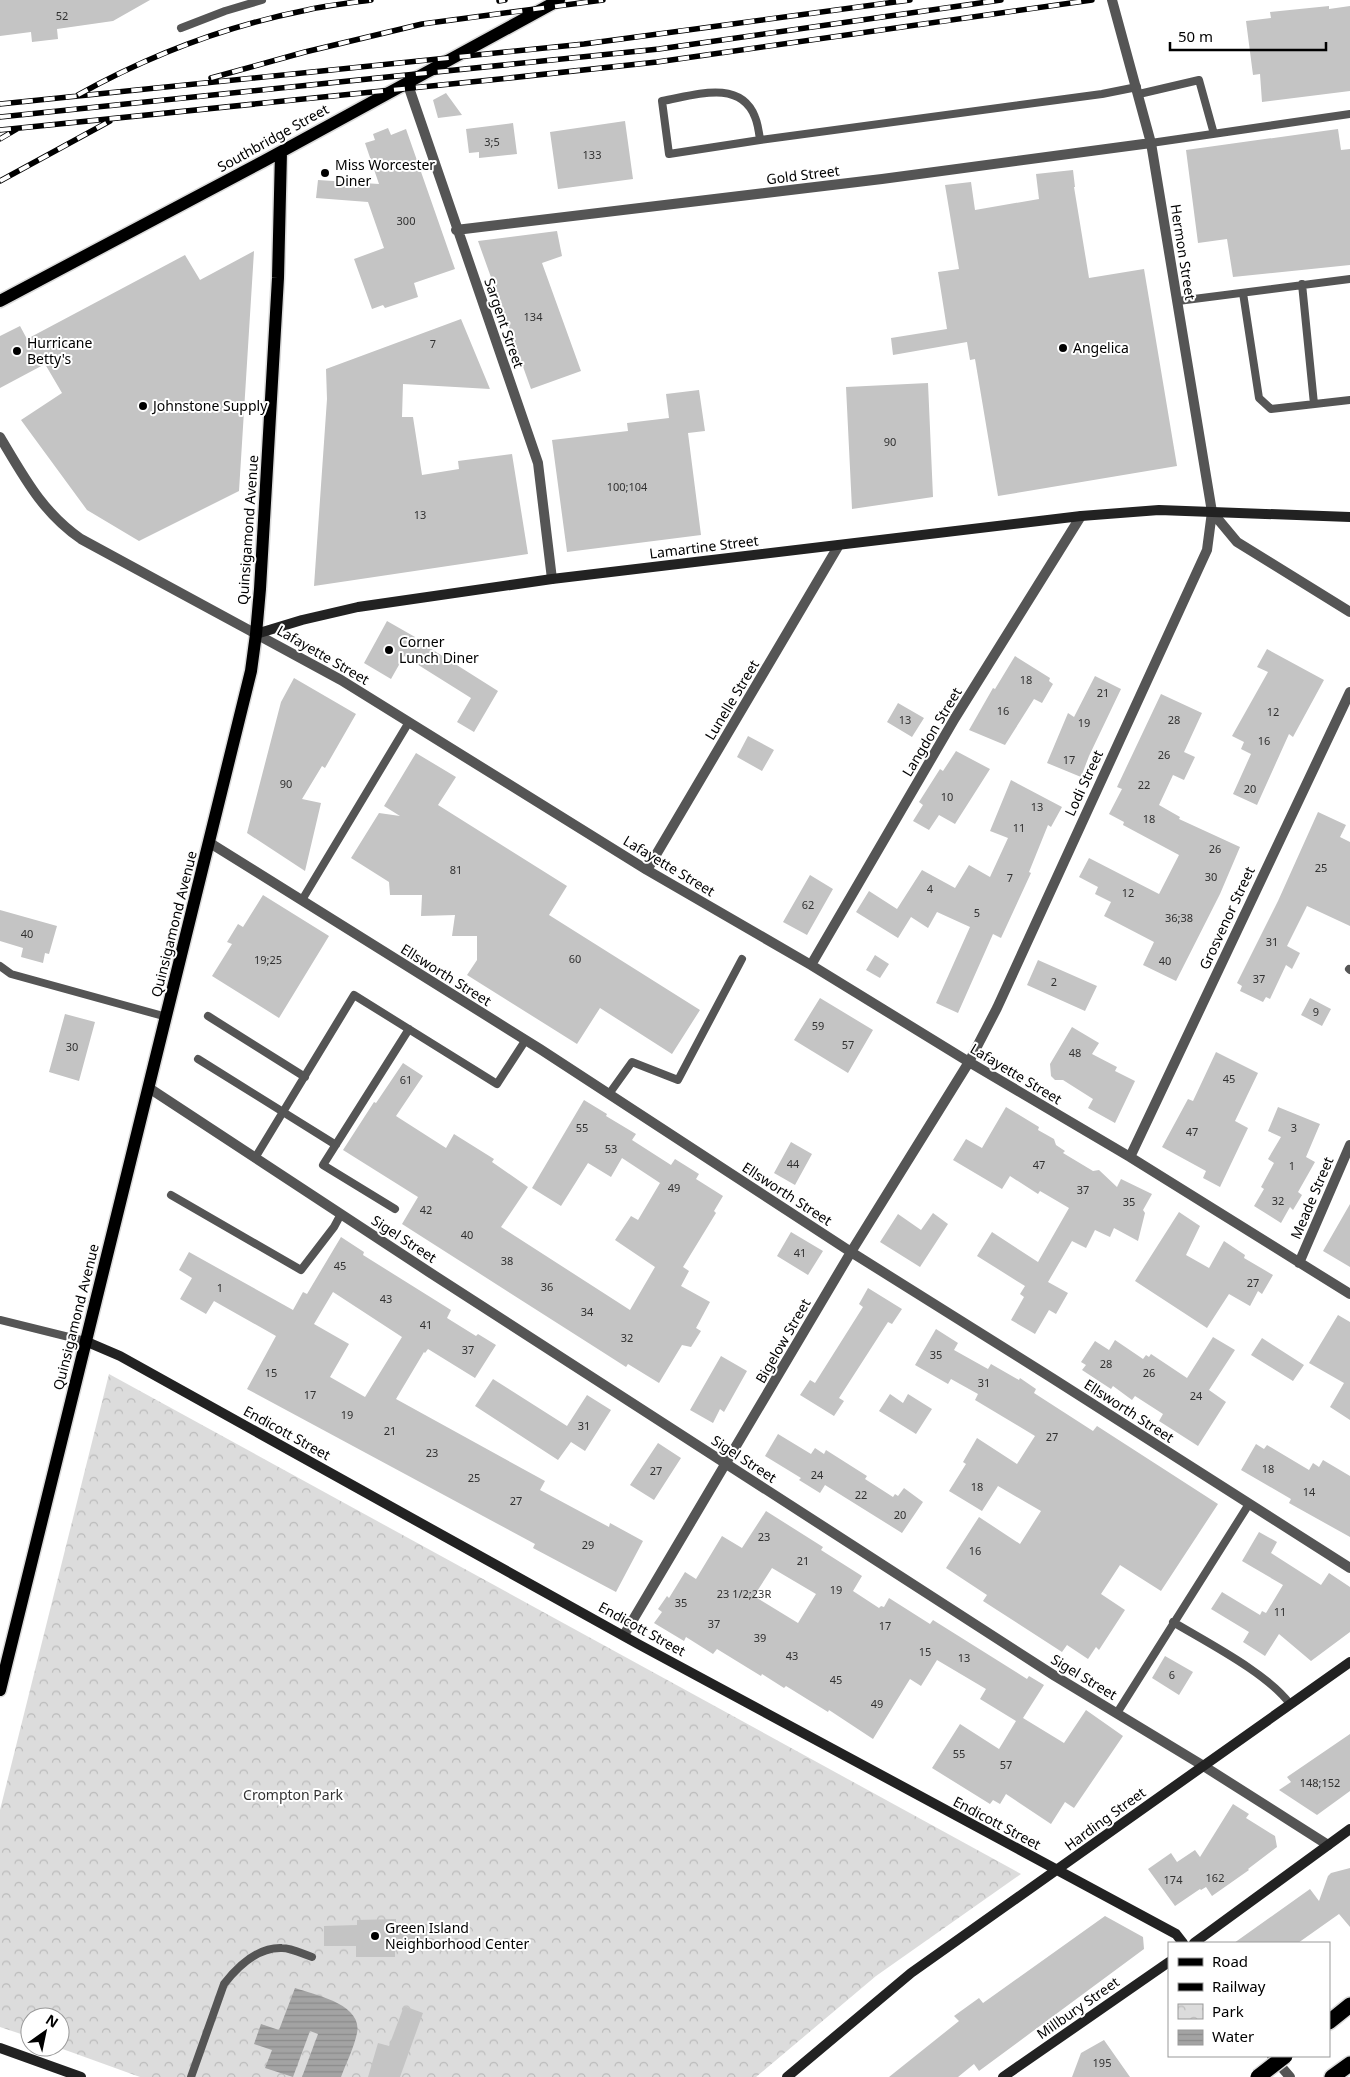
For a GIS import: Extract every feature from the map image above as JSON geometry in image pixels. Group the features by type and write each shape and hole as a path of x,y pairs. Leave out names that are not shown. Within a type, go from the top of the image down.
{"highway":[{"path":"1330,2021 1350,2005"},
{"path":"1258,2077 1284,2057"},
{"path":"1333,2077 1350,2065"}],"main road":[{"name":"Southbridge Street","path":"0,301 281,152 559,0"},
{"name":"Quinsigamond Avenue","path":"0,1690 246,694 256,634 278,278 281,152"},
{"name":"Lamartine Street","path":"256,634 302,620 358,607 552,579 1081,516 1160,510 1350,516"},
{"name":"Endicott Street","path":"85,1341 120,1356 624,1635 1176,1934 1183,1942"},
{"name":"Harding Street","path":"787,2077 912,1973 1202,1765 1350,1662"},
{"path":"1195,1942 1350,1830"},
{"name":"Millbury Street","path":"1003,2077 1168,1963"},
{"path":"0,2048 81,2077"}],"street":[{"name":"Hermon Street","path":"1112,0 1152,143 1212,512"},
{"name":"Sargent Street","path":"407,82 456,230 538,464 552,579"},
{"name":"Gold Street","path":"456,230 882,179 1152,143"},
{"name":"Lafayette Street","path":"0,437 40,502 68,530 95,547 318,667 647,870 811,965 969,1062 1130,1157 1350,1294"},
{"path":"1212,512 1236,542 1350,612"},
{"name":"Lodi Street","path":"969,1062 997,1008 1207,550 1212,512"},
{"name":"Langdon Street","path":"811,965 956,718 1081,516"},
{"name":"Lunelle Street","path":"647,870 839,545"},
{"name":"Grosvenor Street","path":"1130,1157 1350,692"},
{"name":"Ellsworth Street","path":"210,843 609,1094 850,1252 1350,1568"},
{"name":"Bigelow Street","path":"624,1635 850,1252 969,1062"},
{"name":"Sigel Street","path":"149,1088 1055,1676 1202,1765 1328,1845"},
{"name":"Meade Street","path":"1299,1263 1350,1145"},
{"path":"1273,2057 1290,2077"}],"lane":[{"path":"181,28 225,11 262,0"},
{"path":"760,140 755,117 750,107 731,93 717,92 662,101 669,154 1199,80 1214,134"},
{"path":"1152,143 1350,114"},
{"path":"1178,302 1350,279"},
{"path":"1302,284 1314,404"},
{"path":"1243,292 1259,398 1270,409 1350,400"},
{"path":"302,900 409,722"},
{"path":"609,1094 632,1062 678,1080 742,959"},
{"path":"0,966 11,974 167,1017"},
{"path":"256,1158 354,995 497,1084 525,1041"},
{"path":"208,1016 305,1078"},
{"path":"395,1209 323,1165 409,1029"},
{"path":"198,1059 336,1145"},
{"path":"171,1195 301,1270 341,1214"},
{"path":"0,1320 85,1341"},
{"path":"1117,1713 1249,1504"},
{"path":"1173,1622 1230,1656 1280,1691 1290,1704"},
{"path":"192,2077 224,1984 232,1973 257,1953 282,1948 312,1957"}],"green space":[{"name":"Crompton Park","path":"109,1374 1021,1874 876,1976 756,2077 140,2077 70,2052 70,2007 20,2007 20,2034 0,2027 0,1810"}],"water":[{"path":"295,1988 336,2002 353,2015 357,2023 357,2033 341,2077 302,2077 318,2034 310,2031 293,2077 265,2068 272,2050 254,2044 261,2024 279,2030"}],"building":[{"path":"0,0 150,0 113,21 57,29 58,39 32,42 31,32 0,36"},
{"path":"1329,6 1329,9 1350,6 1350,91 1262,102 1260,74 1253,75 1246,21 1271,18 1270,12"},
{"path":"446,93 462,115 438,118 433,100"},
{"path":"625,121 633,179 558,189 550,132"},
{"path":"513,123 517,154 479,158 479,152 469,153 466,129"},
{"path":"388,128 391,135 406,129 455,269 414,283 418,297 385,308 383,305 372,309 354,259 384,248 368,202 316,198 318,180 379,184 365,143 375,140 373,134"},
{"path":"1338,129 1341,150 1350,149 1350,265 1233,277 1227,239 1198,243 1186,150"},
{"name":"Angelica","path":"1073,170 1074,187 1089,278 1144,269 1177,466 998,496 975,359 970,360 967,342 893,355 891,338 947,329 938,272 959,269 945,185 971,182 975,210 1039,199 1036,174"},
{"path":"557,231 562,256 542,263 581,371 531,389 478,241"},
{"name":"Johnstone Supply","path":"254,251 239,491 139,541 87,510 21,420 62,393 45,364 0,388 0,336 20,326 27,339 185,255 200,280"},
{"path":"461,319 490,389 403,384 402,417 413,417 422,475 459,469 458,461 512,454 528,554 314,586 327,399 326,369"},
{"path":"928,383 933,497 852,509 846,387"},
{"path":"699,390 705,431 688,433 701,535 567,552 552,440 628,431 627,423 669,418 666,394"},
{"path":"387,621 498,691 474,732 457,722 471,698 404,656 391,679 364,663"},
{"path":"1267,649 1324,680 1293,737 1289,734 1257,805 1233,794 1251,754 1241,749 1244,742 1232,736 1268,672 1257,667"},
{"path":"1015,656 1050,678 1049,681 1053,684 1042,703 1034,699 1005,745 969,730 993,688 995,689"},
{"path":"1095,676 1121,689 1081,777 1047,763 1068,713 1074,717"},
{"path":"294,678 356,714 325,768 322,766 302,799 321,803 305,871 247,833 281,702"},
{"path":"1161,694 1202,713 1184,752 1195,757 1184,780 1173,775 1159,805 1180,817 1179,819 1240,847 1220,894 1176,981 1143,965 1154,942 1104,916 1111,902 1095,894 1098,887 1079,877 1089,858 1159,894 1179,855 1123,825 1124,822 1109,814 1122,789 1117,787"},
{"path":"898,703 924,718 912,737 887,722"},
{"path":"748,736 774,750 762,771 737,757"},
{"path":"956,751 990,769 955,824 939,815 929,830 913,821 923,805 919,802 940,769 943,771"},
{"path":"416,753 456,777 438,805 567,886 549,915 700,1010 672,1054 600,1008 577,1044 467,975 477,960 477,936 452,936 455,915 421,916 422,895 390,895 389,882 351,858 379,813 400,816 384,806"},
{"path":"1011,780 1062,807 1051,827 1048,825 1029,872 1031,873 1001,938 993,934 958,1013 936,1003 970,927 937,912 928,928 911,917 898,938 856,912 869,891 897,909 922,870 955,888 969,865 990,877 1008,838 990,831"},
{"path":"1318,812 1346,825 1340,837 1350,842 1350,926 1307,906 1287,946 1300,953 1292,969 1286,965 1270,999 1266,997 1263,1002 1240,991 1242,986 1237,983 1278,901"},
{"path":"810,875 833,889 807,935 783,922"},
{"path":"263,895 329,936 279,1018 212,976 232,944 227,942 238,924 243,927"},
{"path":"0,910 57,926 49,954 45,953 43,963 21,957 23,948 0,941"},
{"path":"875,955 889,964 880,978 866,970"},
{"path":"1038,960 1097,986 1085,1011 1027,985"},
{"path":"820,998 873,1030 848,1073 794,1040"},
{"path":"1310,998 1331,1009 1322,1026 1301,1015"},
{"path":"65,1014 95,1022 79,1081 49,1072"},
{"path":"1072,1027 1099,1043 1092,1054 1117,1067 1115,1071 1135,1081 1115,1123 1088,1108 1093,1099 1063,1080 1055,1080 1051,1076 1050,1064"},
{"path":"1216,1052 1258,1073 1235,1121 1248,1128 1220,1187 1203,1178 1206,1171 1162,1147 1188,1099 1193,1101"},
{"path":"403,1063 423,1076 396,1116 446,1148 454,1134 494,1159 492,1162 528,1187 501,1227 630,1310 655,1267 615,1240 631,1216 638,1220 660,1183 622,1158 611,1177 588,1163 561,1206 532,1188 584,1100 636,1134 632,1140 671,1165 675,1159 699,1174 696,1179 723,1196 714,1211 716,1213 683,1267 689,1271 681,1286 710,1302 696,1328 701,1331 691,1347 682,1345 659,1383 628,1364 626,1367 402,1224 418,1197 343,1150 374,1102 376,1103"},
{"path":"1006,1107 1039,1127 1038,1130 1054,1139 1056,1145 1065,1151 1063,1153 1093,1171 1099,1170 1117,1187 1121,1179 1152,1194 1143,1210 1145,1213 1138,1241 1114,1228 1110,1237 1095,1230 1086,1248 1072,1241 1048,1282 1068,1293 1056,1314 1049,1310 1035,1334 1011,1320 1024,1297 1020,1294 1025,1286 977,1256 992,1232 1038,1262 1069,1208 1040,1191 1038,1194 1010,1176 1002,1189 953,1160 966,1139 982,1148"},
{"path":"1278,1107 1320,1124 1306,1157 1315,1162 1298,1192 1302,1195 1293,1210 1290,1207 1281,1223 1254,1206 1264,1189 1261,1187 1274,1163 1268,1159 1281,1137 1268,1131"},
{"path":"791,1142 812,1154 795,1185 774,1173"},
{"path":"1350,1204 1350,1267 1323,1251"},
{"path":"1179,1212 1200,1226 1186,1255 1209,1268 1224,1241 1245,1255 1244,1258 1273,1275 1262,1294 1258,1291 1250,1306 1229,1294 1207,1328 1135,1281"},
{"path":"933,1213 948,1224 920,1267 880,1242 898,1214 921,1230"},
{"path":"791,1232 823,1251 808,1275 777,1256"},
{"path":"341,1237 364,1252 363,1255 451,1310 447,1318 476,1336 478,1334 496,1345 475,1378 428,1349 424,1352 396,1399 545,1481 540,1490 609,1527 610,1523 643,1541 616,1592 533,1548 535,1544 247,1389 276,1336 214,1301 206,1314 180,1299 192,1278 179,1270 189,1252 293,1310 303,1292 307,1294","holes":["333,1292 402,1337 365,1397 330,1377 349,1344 314,1324"]},
{"path":"868,1288 902,1309 892,1324 888,1322 839,1398 844,1401 834,1416 800,1395 810,1380 815,1383 863,1307 859,1304"},
{"path":"1338,1315 1350,1322 1350,1420 1330,1407 1344,1383 1309,1363"},
{"path":"936,1329 958,1343 954,1350 988,1369 991,1364 1019,1380 1020,1378 1036,1389 1034,1393 1093,1431 1097,1426 1218,1504 1161,1591 1120,1565 1101,1594 1125,1610 1099,1650 1096,1647 1088,1659 1067,1645 1062,1652 983,1601 987,1595 946,1568 979,1517 1020,1544 1041,1511 998,1486 982,1511 949,1491 966,1464 963,1462 977,1438 1017,1464 1035,1436 975,1400 978,1394 951,1379 948,1384 915,1365"},
{"path":"1213,1337 1235,1350 1209,1390 1226,1402 1198,1446 1159,1421 1163,1414 1135,1396 1132,1400 1113,1386 1111,1389 1082,1370 1086,1365 1081,1362 1095,1341 1109,1350 1115,1340 1143,1359 1146,1355 1149,1357 1151,1354 1187,1378"},
{"path":"1262,1338 1304,1365 1293,1381 1251,1355"},
{"path":"721,1356 747,1371 724,1412 720,1409 713,1423 690,1410"},
{"path":"493,1379 567,1426 587,1395 611,1410 585,1451 571,1442 558,1460 475,1406"},
{"path":"890,1394 903,1403 908,1394 932,1409 916,1434 879,1411"},
{"path":"778,1434 811,1454 815,1448 824,1454 826,1450 867,1476 865,1479 893,1497 895,1494 898,1496 904,1488 923,1502 902,1533 825,1485 820,1493 799,1480 801,1478 765,1456"},
{"path":"658,1443 681,1458 654,1500 630,1485"},
{"path":"1256,1444 1264,1449 1267,1445 1309,1470 1313,1463 1319,1467 1323,1460 1350,1476 1350,1537 1289,1503 1291,1499 1241,1470"},
{"path":"766,1511 823,1547 821,1550 862,1576 853,1591 879,1608 881,1606 884,1607 889,1598 930,1624 933,1620 1027,1679 1029,1676 1044,1685 1023,1718 1064,1743 1086,1710 1123,1736 1074,1808 1065,1802 1051,1824 1006,1794 1000,1804 993,1800 990,1804 932,1768 960,1724 999,1749 1016,1721 980,1699 986,1689 937,1660 921,1686 910,1679 873,1739 829,1710 828,1712 786,1686 784,1688 762,1674 761,1676 717,1649 713,1654 686,1637 684,1641 654,1623 662,1612 658,1609 667,1596 669,1598 685,1572 696,1579 722,1536 742,1548","holes":["772,1568 816,1594 798,1623 754,1596"]},
{"path":"1259,1532 1277,1542 1271,1553 1321,1585 1329,1573 1350,1587 1350,1632 1311,1661 1279,1634 1265,1656 1243,1642 1249,1632 1211,1609 1222,1592 1260,1615 1262,1611 1266,1613 1283,1585 1242,1561"},
{"path":"1165,1656 1193,1672 1179,1695 1152,1678"},
{"path":"1350,1734 1350,1791 1317,1815 1279,1790 1291,1782 1287,1777"},
{"path":"1233,1804 1249,1814 1246,1818 1275,1836 1277,1847 1249,1870 1212,1896 1206,1887 1175,1906 1148,1869 1171,1853 1177,1862 1195,1850 1200,1857"},
{"path":"1350,1868 1350,1927 1339,1914 1299,1942 1235,1942 1310,1889 1319,1901 1328,1876 1331,1873"},
{"path":"1105,1916 1143,1937 1144,1949 979,2071 974,2064 958,2077 889,2077 959,2021 954,2016 979,1998 983,2003"},
{"name":"Green Island Neighborhood Center","path":"396,1919 396,1924 427,1924 427,1949 395,1949 395,1957 356,1957 356,1946 324,1946 324,1926 357,1925 357,1920"},
{"path":"404,2006 423,2013 400,2077 368,2077 378,2043 389,2046"},
{"path":"1104,2040 1130,2077 1072,2077 1081,2053"}],"railway":[{"path":"78,95 133,67 218,33 315,8 371,0"},
{"path":"499,1 505,0"},
{"path":"211,78 305,52 422,24 603,0"},
{"path":"0,104 584,44 910,0"},
{"path":"0,117 659,49 1001,0"},
{"path":"0,130 657,62 1092,0"},
{"path":"0,181 110,121"},
{"path":"0,139 17,129"}],"place":[{"name":"Miss Worcester Diner","path":"325,173"},
{"name":"Angelica","path":"1063,348"},
{"name":"Hurricane Betty's","path":"17,351"},
{"name":"Johnstone Supply","path":"143,406"},
{"name":"Corner Lunch Diner","path":"389,650"},
{"name":"Green Island Neighborhood Center","path":"375,1936"}]}
